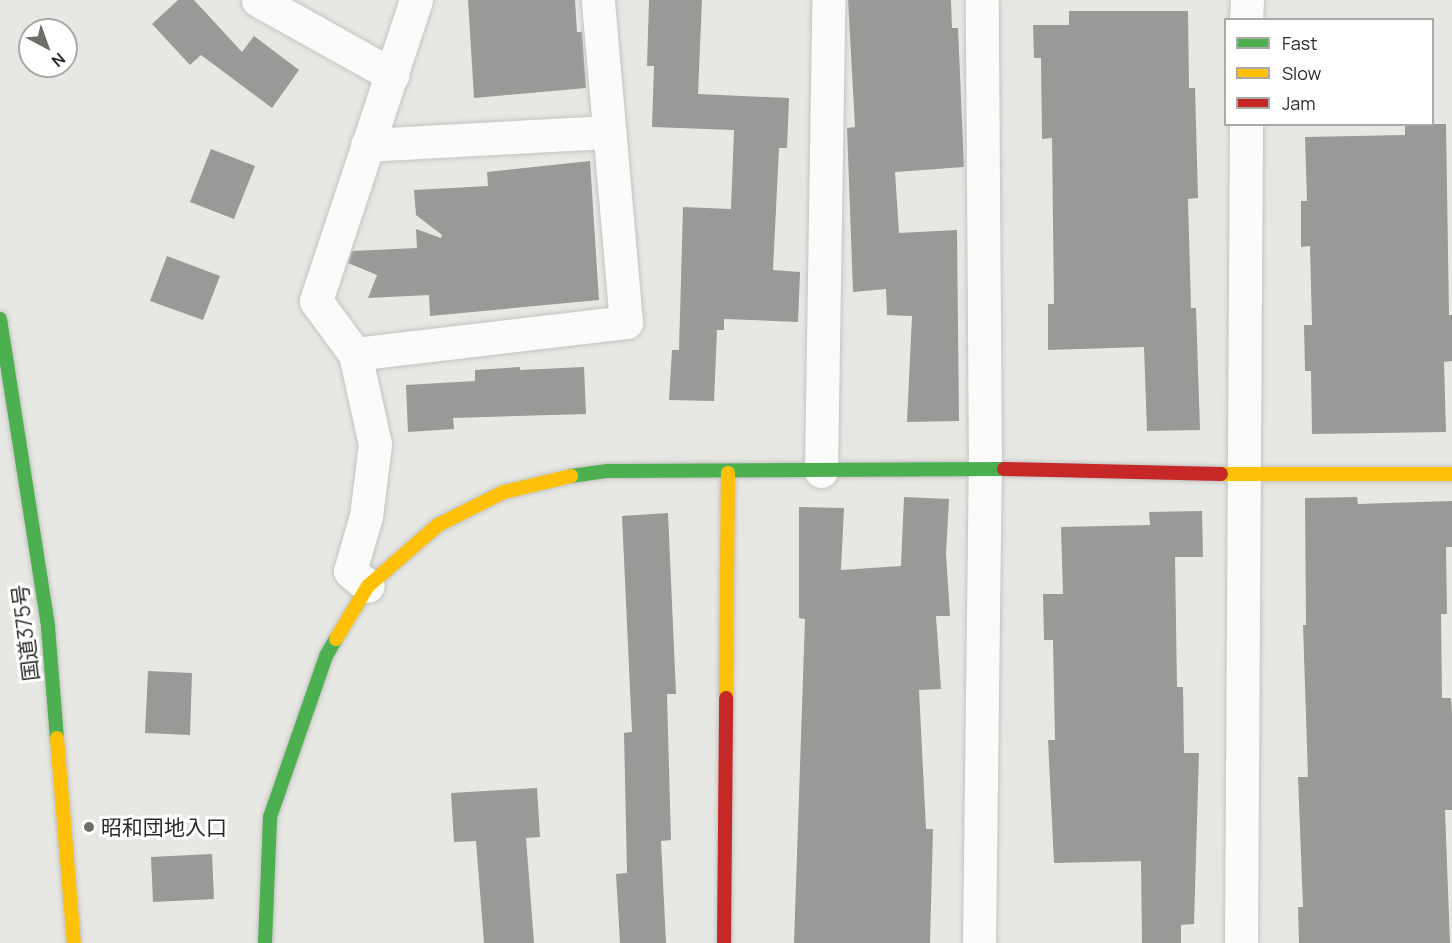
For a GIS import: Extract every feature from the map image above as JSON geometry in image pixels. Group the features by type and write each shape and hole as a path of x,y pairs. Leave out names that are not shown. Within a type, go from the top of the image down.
{"main road":[{"name":"国道375号","path":"0,320 48,627 74,943"},
{"path":"265,943 270,817 326,656 368,586 438,525 504,492 542,480 608,471 728,473 985,469 1245,475 1452,474"},
{"path":"724,943 728,473"}],"street":[{"path":"258,0 296,9 392,75"},
{"path":"368,586 350,571 366,516 375,444 355,354 316,301 416,0"},
{"path":"355,354 626,322 598,0"},
{"path":"821,471 828,0"},
{"path":"979,943 985,469 982,0"},
{"path":"1246,0 1246,18"},
{"path":"1241,943 1246,126"},
{"path":"367,145 608,132"}],"building":[{"path":"178,0 194,0 242,52 254,36 299,70 272,108 201,55 190,65 152,24"},
{"path":"468,0 575,0 577,32 582,32 586,88 474,98"},
{"path":"649,0 702,0 698,94 789,98 787,148 779,148 773,270 800,272 798,322 724,319 724,330 717,330 714,401 669,400 672,350 679,350 683,207 731,209 734,130 652,127 654,66 647,66"},
{"path":"848,0 951,0 952,28 958,28 964,167 895,172 899,233 957,230 959,421 907,422 912,316 887,315 886,289 853,292 847,128 855,127"},
{"path":"1069,11 1188,11 1189,88 1195,88 1198,198 1188,199 1191,308 1196,308 1200,430 1147,431 1144,347 1048,350 1048,304 1054,304 1052,138 1042,139 1041,58 1034,58 1033,25 1069,25"},
{"path":"1446,124 1449,315 1452,315 1452,361 1444,362 1446,432 1312,434 1311,371 1305,371 1304,325 1312,325 1310,246 1301,247 1301,201 1307,201 1305,137 1405,135 1405,126"},
{"path":"211,149 255,166 234,219 190,202"},
{"path":"590,161 599,300 430,316 429,295 368,298 377,275 348,263 352,251 417,248 416,229 441,238 442,235 416,215 414,190 488,186 487,172"},
{"path":"167,256 220,276 203,320 150,301"},
{"path":"520,367 520,370 584,367 586,414 453,418 454,429 408,432 406,385 475,381 475,370"},
{"path":"904,497 949,499 946,554 950,616 936,616 941,689 919,690 926,829 933,829 930,943 794,943 805,619 799,618 799,507 844,508 841,570 901,566"},
{"path":"1357,497 1358,504 1452,501 1452,547 1446,547 1447,614 1441,614 1442,698 1451,698 1452,714 1452,810 1445,810 1450,943 1299,943 1298,907 1303,907 1298,777 1308,777 1303,625 1306,625 1305,498"},
{"path":"1202,511 1203,557 1175,557 1177,687 1183,687 1184,753 1199,753 1194,924 1181,925 1181,943 1142,943 1141,861 1054,863 1048,740 1055,740 1053,640 1044,640 1043,594 1063,594 1061,527 1150,525 1149,512"},
{"path":"668,513 676,694 667,694 671,840 661,841 666,943 620,943 616,874 627,873 624,733 632,732 622,516"},
{"path":"148,671 192,673 190,735 145,733"},
{"path":"537,788 540,837 526,838 534,943 484,943 476,841 454,842 451,793"},
{"path":"212,854 214,899 153,902 151,857"}],"traffic: fast":[{"path":"0,319 48,627 57,738"},
{"path":"571,476 608,471 1004,469"},
{"path":"265,943 270,817 326,656 336,639"}],"traffic: slow":[{"path":"726,698 728,473"},
{"path":"1221,474 1452,474"},
{"path":"336,639 368,586 438,525 504,492 571,476"},
{"path":"57,738 74,943"}],"traffic: jam":[{"path":"1004,469 1221,474"},
{"path":"724,943 726,698"}],"place":[{"name":"昭和団地入口","path":"89,827"}]}
